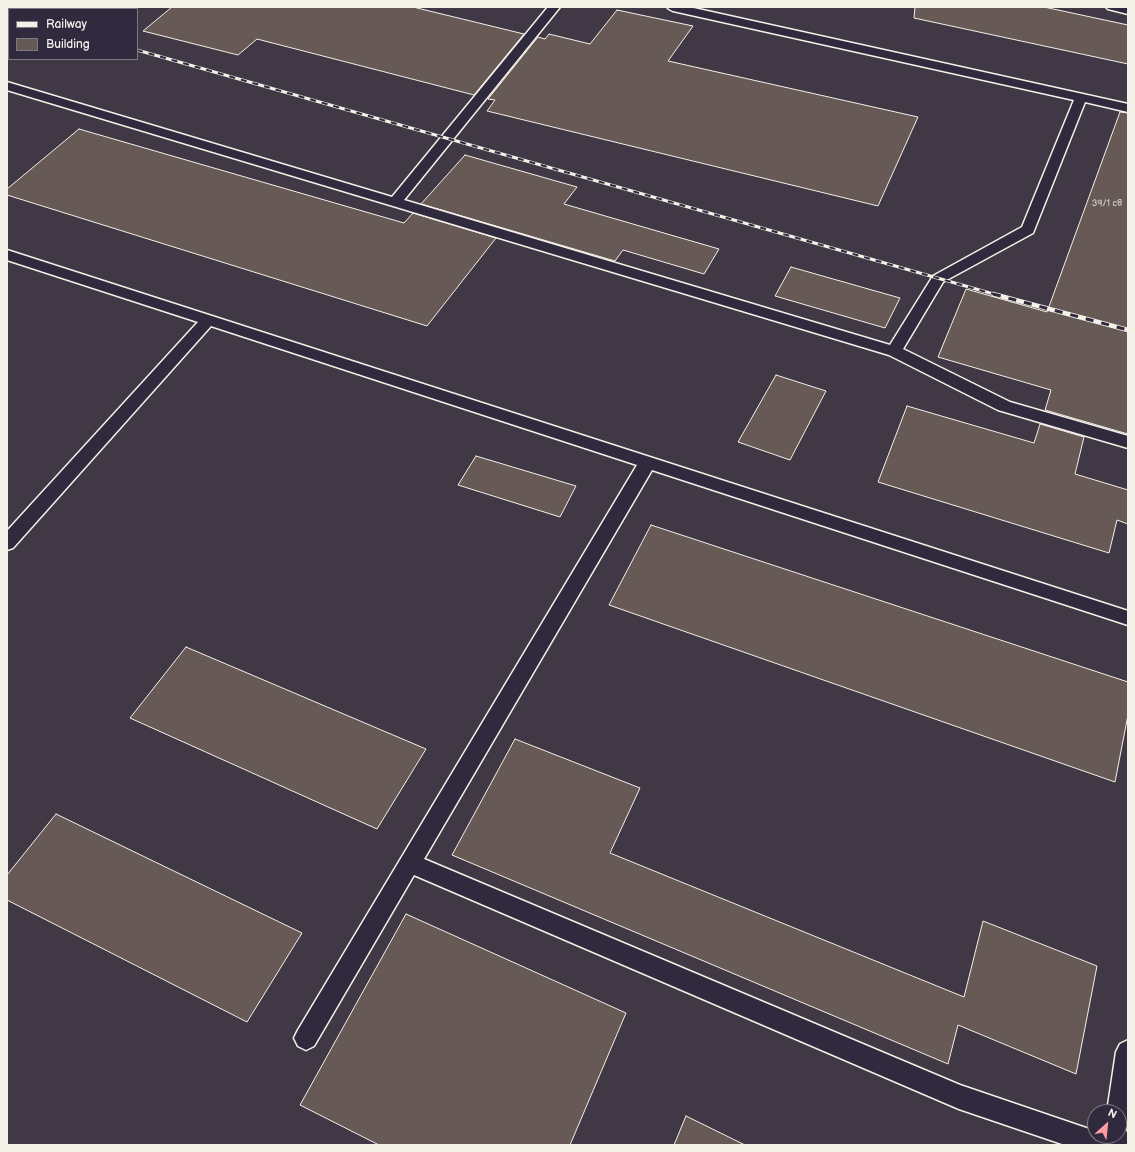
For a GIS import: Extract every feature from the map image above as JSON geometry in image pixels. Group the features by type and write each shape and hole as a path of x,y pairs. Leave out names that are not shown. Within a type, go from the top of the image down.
{"lane":[{"path":"396,201 554,7"},
{"path":"673,7 1128,108"},
{"path":"1112,7 1128,10"},
{"path":"7,86 894,351 1004,406 1128,442"},
{"path":"894,351 938,279 1028,230 1081,97"},
{"path":"7,255 1128,618"},
{"path":"7,542 208,320"},
{"path":"306,1038 648,462"},
{"path":"410,863 959,1096 1101,1145"},
{"path":"1121,1104 1128,1052"}],"shaded area":[{"path":"7,7 1128,7 1128,1145 7,1145"}],"building":[{"path":"172,7 413,7 524,34 474,95 257,39 238,55 143,31"},
{"path":"915,7 1044,7 1128,25 1128,64 914,18"},
{"path":"617,10 693,26 668,61 918,117 878,206 487,111 495,100 488,99 538,37 545,39 549,34 590,44"},
{"path":"1120,112 1128,113 1128,434 1045,410 1051,390 938,357 966,289 1047,312"},
{"path":"79,129 404,223 413,213 496,238 427,326 7,195 7,189"},
{"path":"465,155 577,187 564,204 719,249 704,274 623,250 615,261 421,204"},
{"path":"791,267 900,298 885,328 775,296"},
{"path":"776,375 826,391 790,460 738,442"},
{"path":"907,406 1034,443 1040,424 1084,437 1075,474 1128,490 1128,524 1117,520 1109,553 878,482"},
{"path":"476,456 576,486 560,517 458,485"},
{"path":"651,525 1128,682 1128,715 1115,782 609,605"},
{"path":"186,647 426,749 377,829 130,718"},
{"path":"515,739 640,788 610,853 964,997 983,921 1097,966 1076,1074 958,1025 948,1064 452,855"},
{"path":"56,814 302,933 247,1022 7,900 7,875"},
{"path":"406,914 626,1013 570,1145 379,1145 300,1105"},
{"path":"686,1116 745,1145 674,1145"}],"railway":[{"path":"138,50 997,295"},
{"path":"993,294 1128,330"}]}
